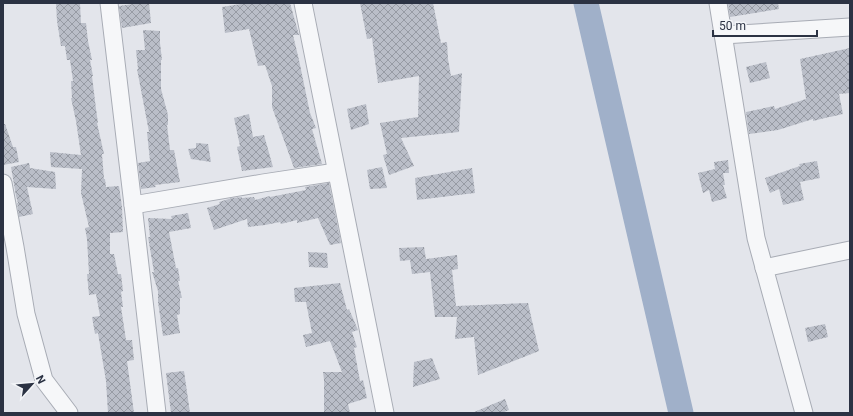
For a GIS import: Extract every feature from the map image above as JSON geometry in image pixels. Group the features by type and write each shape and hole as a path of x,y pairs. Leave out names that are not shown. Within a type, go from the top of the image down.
{"street":[{"path":"109,3 157,413"},
{"path":"303,3 385,413"},
{"path":"718,3 756,238 804,413"},
{"path":"723,35 850,27"},
{"path":"133,205 336,172"},
{"path":"3,183 16,247 26,314 44,380 69,413"},
{"path":"764,268 850,250"}],"building":[{"path":"56,3 80,3 81,23 86,23 92,60 90,60 93,76 97,123 104,154 102,154 104,179 106,187 119,186 123,232 110,233 110,254 114,254 118,274 121,274 123,307 121,307 126,340 132,340 134,360 127,361 134,413 108,413 106,381 98,333 95,334 92,317 100,316 96,294 89,295 87,274 89,274 87,239 85,228 89,227 81,193 82,169 51,167 50,152 81,155 71,98 71,81 73,81 70,60 67,60 65,46 61,46"},
{"path":"133,3 149,3 151,23 122,28 119,6"},
{"path":"247,3 290,3 299,35 293,35 310,113 316,128 312,129 322,164 294,168 272,107 272,86 265,65 258,66 249,29 225,33 222,7"},
{"path":"360,3 433,3 441,43 447,42 451,76 462,73 459,132 401,138 414,166 389,175 383,155 387,154 380,123 418,117 419,76 378,83 372,38 367,39"},
{"path":"728,3 778,3 779,9 730,17"},
{"path":"143,30 160,31 162,60 161,89 168,115 167,125 170,150 174,150 180,182 155,185 156,187 141,189 138,163 150,161 147,132 149,132 137,69 136,50 145,50"},
{"path":"850,48 850,93 839,94 843,114 813,121 813,119 778,130 749,134 746,112 774,106 775,109 806,99 800,59"},
{"path":"766,62 770,78 750,83 746,67"},
{"path":"366,104 369,124 351,130 347,109"},
{"path":"249,114 253,137 264,135 273,167 242,171 237,147 240,146 234,118"},
{"path":"3,124 5,124 13,147 16,147 19,162 3,165"},
{"path":"196,143 208,144 211,162 191,159 188,149 196,148"},
{"path":"728,160 729,173 723,173 725,185 723,185 727,198 712,202 709,190 703,193 698,173 715,169 714,162"},
{"path":"817,161 820,178 800,182 804,200 783,205 779,189 770,193 765,178 800,166 799,164"},
{"path":"29,163 30,168 55,172 56,189 27,187 33,214 19,217 18,203 11,167"},
{"path":"382,167 387,188 370,189 367,170"},
{"path":"472,168 475,193 417,200 415,178"},
{"path":"329,183 341,243 330,245 318,218 297,223 297,220 281,224 280,222 248,227 247,219 214,230 207,208 232,198 254,197 255,200 306,190 305,187"},
{"path":"188,213 191,228 169,232 176,268 178,268 180,281 178,281 182,298 180,298 180,314 177,315 180,333 163,336 158,302 158,291 152,272 154,272 148,237 150,237 148,218 172,219 171,216"},
{"path":"424,247 426,259 457,255 458,269 452,270 456,306 528,303 539,351 478,375 474,337 455,339 457,317 435,317 430,272 412,274 410,260 400,261 399,248"},
{"path":"308,252 327,253 328,268 309,267"},
{"path":"340,283 347,310 349,309 358,330 352,332 357,347 354,348 360,381 363,380 367,398 348,404 350,413 324,413 323,372 342,372 330,341 306,347 303,335 312,333 306,302 295,302 294,288"},
{"path":"825,324 828,337 808,342 805,328"},
{"path":"432,358 440,379 413,387 414,362"},
{"path":"184,371 190,413 171,413 166,373"},
{"path":"505,399 509,410 502,413 472,413"}],"waterway":[{"path":"586,3 681,413"}]}
